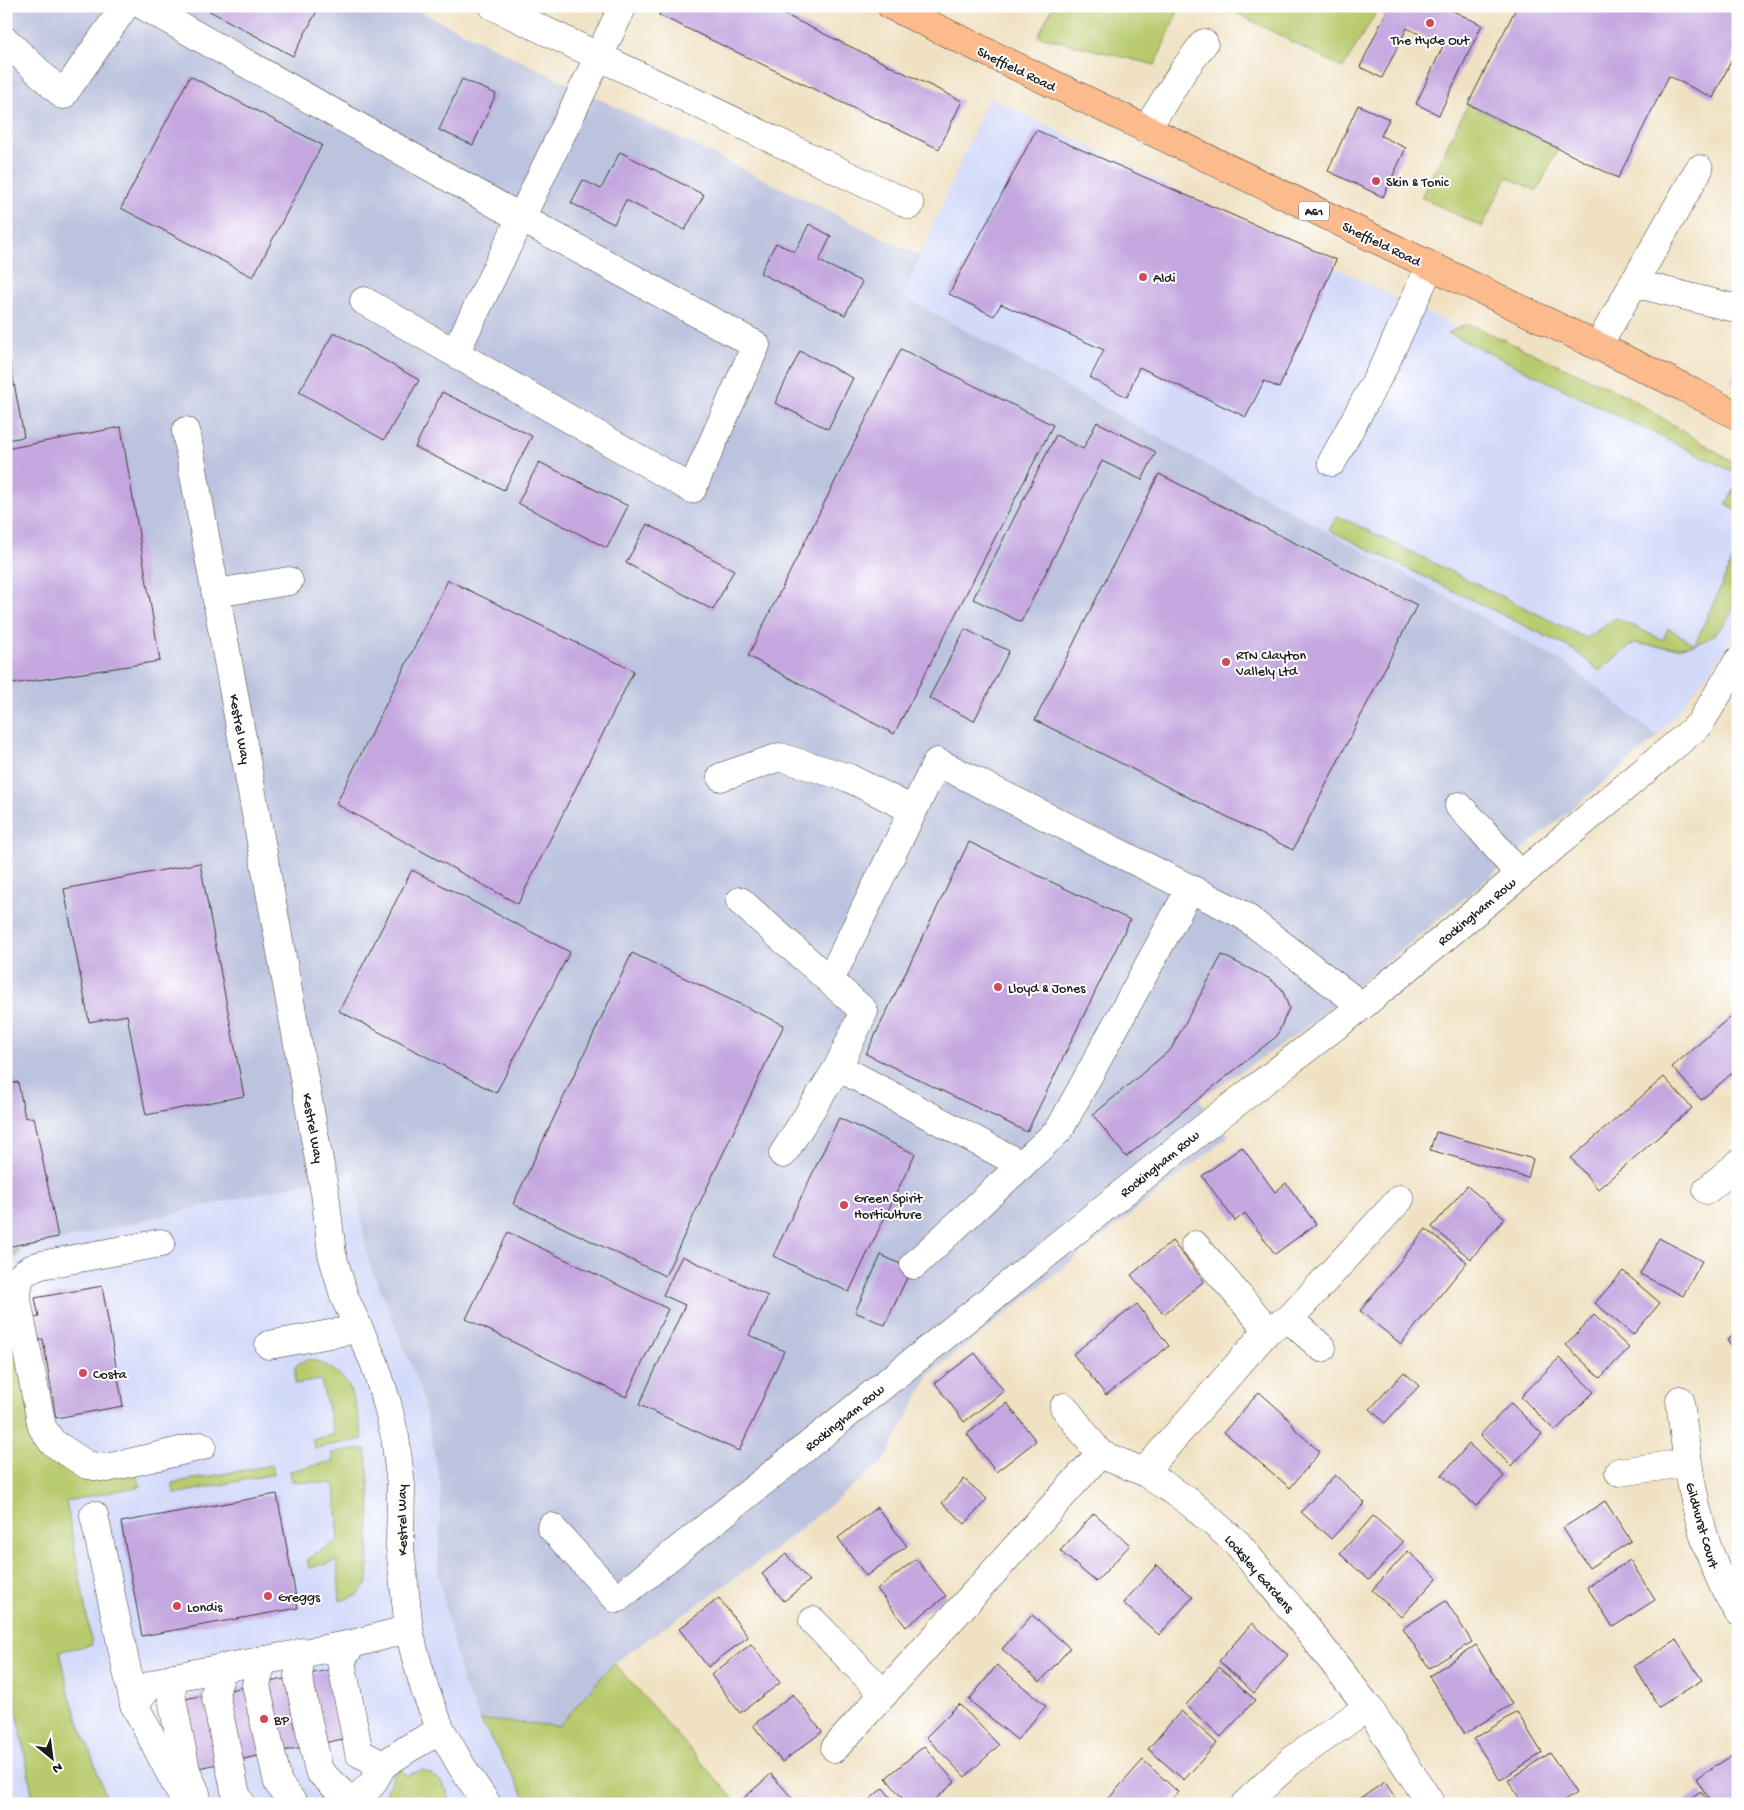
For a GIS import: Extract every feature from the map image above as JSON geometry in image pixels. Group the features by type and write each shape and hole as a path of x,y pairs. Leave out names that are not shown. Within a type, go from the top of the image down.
{"highway":[{"name":"Sheffield Road","path":"903,9 1146,130 1686,388 1738,416"}],"street":[{"path":"6,41 62,96 125,6"},
{"path":"144,6 521,218 756,345 692,489 364,301"},
{"path":"493,6 910,205"},
{"path":"455,353 623,6"},
{"path":"1146,130 1183,71 1204,43"},
{"path":"1598,346 1699,169"},
{"path":"1332,462 1384,366 1430,266"},
{"path":"1633,283 1738,309"},
{"name":"Kestrel Way","path":"186,431 326,1193 332,1254 344,1296 374,1362 395,1437 401,1485 400,1548 410,1629 425,1690 441,1730 462,1767 488,1804"},
{"path":"216,593 289,580"},
{"name":"Rockingham Row","path":"1699,725 1738,661"},
{"name":"Rockingham Row","path":"550,1527 617,1599 1215,1119 1362,1006 1699,725 1738,701"},
{"path":"721,777 780,757 850,778 913,810"},
{"path":"830,980 937,762 1243,915 1362,1006"},
{"path":"1459,806 1520,875"},
{"path":"914,1265 1059,1130 1190,889"},
{"path":"740,901 864,1011 838,1067 783,1154"},
{"path":"838,1067 1022,1165"},
{"path":"1708,1190 1738,1164"},
{"path":"1144,1472 1278,1324 1400,1199"},
{"path":"161,1243 41,1265 25,1271 18,1281 17,1300 42,1428 52,1442 87,1465 107,1468 202,1446"},
{"path":"1195,1245 1278,1324 1322,1348"},
{"path":"269,1345 358,1329"},
{"name":"Gildhurst Court","path":"1680,1400 1686,1463 1703,1536 1710,1559 1724,1590 1738,1612"},
{"path":"835,1748 1100,1454 1064,1407"},
{"name":"Locksley Gardens","path":"1100,1454 1144,1472 1188,1501 1237,1543 1368,1707 1432,1804"},
{"name":"Gildhurst Court","path":"1619,1472 1686,1463"},
{"path":"94,1515 134,1704 187,1804"},
{"path":"814,1621 884,1694"},
{"path":"134,1704 149,1686 174,1677 352,1644 410,1629"},
{"path":"352,1644 341,1661 359,1753 383,1766"},
{"path":"302,1652 298,1676 319,1771 352,1803 372,1784 383,1766 409,1748 441,1730"},
{"path":"263,1660 256,1685 278,1783 294,1804"},
{"path":"223,1668 215,1693 236,1795 242,1804"},
{"path":"174,1677 171,1694 186,1770 201,1804"},
{"path":"1245,1804 1291,1761 1368,1707"}],"shaded area":[{"path":"6,6 409,6 920,256 903,296 1570,666 1658,737 1299,1033 1199,1099 1229,1136 930,1374 884,1461 772,1552 614,1663 559,1726 480,1720 462,1682 438,1575 441,1486 426,1414 419,1385 368,1260 353,1171 6,1253"},
{"path":"989,97 1738,466 1738,621 1724,652 1658,737 1570,666 902,296"},
{"path":"1738,354 1738,387 1731,383"},
{"path":"353,1171 368,1260 419,1385 426,1414 441,1486 438,1575 462,1682 480,1720 529,1804 6,1804 6,1253"}],"green space":[{"path":"1053,6 1180,6 1155,65 1038,36"},
{"path":"1223,6 1380,6 1343,68"},
{"path":"1468,104 1558,149 1537,191 1507,177 1482,227 1421,197"},
{"path":"1464,325 1471,325 1625,395 1738,465 1738,474 1448,333"},
{"path":"1738,482 1738,511 1726,505"},
{"path":"1338,516 1586,638 1616,618 1663,640 1668,628 1695,644 1662,647 1634,643 1599,671 1574,650 1329,530"},
{"path":"1738,548 1738,602 1721,627 1711,636 1695,644"},
{"path":"20,1250 6,1271 6,1253"},
{"path":"6,1293 33,1439 46,1450 136,1475 141,1486 66,1501 92,1645 60,1651 70,1697 109,1804 34,1804 6,1651"},
{"path":"310,1359 336,1372 350,1389 363,1439 315,1448 312,1439 334,1435 321,1380 295,1384 295,1367 299,1363"},
{"path":"366,1449 370,1493 368,1582 358,1595 340,1601 337,1561 309,1568 307,1559 339,1540 335,1484 292,1481 290,1471 334,1461 332,1453"},
{"path":"272,1465 274,1474 175,1494 172,1483"},
{"path":"614,1663 738,1804 529,1804 480,1720 559,1726"},
{"path":"401,1768 406,1776 422,1770 433,1775 444,1786 450,1804 381,1804 396,1770"}],"building":[{"path":"205,6 309,6 317,11 293,56 204,8"},
{"path":"663,6 767,6 962,101 939,149 659,15"},
{"path":"1389,6 1443,6 1482,25 1439,115 1416,104 1443,46 1407,28 1382,78 1360,67"},
{"path":"1517,6 1738,6 1738,47 1713,98 1669,76 1618,178 1468,104"},
{"path":"190,76 322,145 253,277 121,208"},
{"path":"462,79 496,94 473,145 439,130"},
{"path":"1358,105 1389,119 1381,136 1406,148 1383,197 1328,171"},
{"name":"Aldi","path":"1036,130 1336,260 1279,388 1264,381 1246,417 1139,367 1127,397 1090,378 1104,350 1001,304 994,316 949,294"},
{"path":"620,152 704,195 685,230 626,200 614,224 571,203 583,180 601,189"},
{"path":"809,224 831,236 819,261 862,282 845,315 760,273 776,243 795,252"},
{"path":"334,332 419,380 384,440 299,392"},
{"path":"6,340 24,437 6,440"},
{"path":"901,349 1053,425 894,734 748,656"},
{"path":"800,351 853,378 828,429 775,403"},
{"path":"442,392 532,436 504,490 415,447"},
{"path":"1097,422 1156,452 1142,480 1102,461 1021,622 973,599 1056,435 1083,449"},
{"path":"121,427 160,661 6,685 6,449"},
{"path":"539,462 628,506 607,548 518,503"},
{"name":"RTN Clayton Vallely Ltd","path":"1159,474 1417,605 1293,850 1035,720"},
{"path":"647,524 734,570 713,610 626,563"},
{"path":"448,580 634,671 518,904 336,804"},
{"path":"965,629 1009,651 974,721 929,698"},
{"name":"Lloyd & Jones","path":"969,842 1130,920 1027,1132 866,1054"},
{"path":"200,863 244,1096 146,1115 127,1015 89,1022 64,889"},
{"path":"412,870 570,952 496,1093 339,1011"},
{"path":"632,953 784,1025 665,1276 513,1204"},
{"path":"1222,955 1270,979 1282,989 1289,1008 1277,1036 1126,1157 1093,1115 1171,1049"},
{"path":"1738,1010 1738,1068 1701,1100 1672,1067"},
{"path":"1664,1077 1692,1108 1598,1189 1571,1158"},
{"path":"18,1082 25,1118 34,1117 58,1237 6,1247 6,1085"},
{"name":"Green Spirit Horticulture","path":"839,1118 915,1154 849,1292 773,1256"},
{"path":"1436,1132 1533,1159 1528,1178 1430,1150"},
{"path":"1242,1147 1275,1192 1286,1183 1316,1224 1275,1254 1245,1213 1235,1221 1202,1176"},
{"path":"1467,1186 1505,1218 1471,1259 1432,1227"},
{"path":"1426,1229 1467,1262 1401,1344 1360,1311"},
{"path":"508,1232 668,1309 626,1397 466,1319"},
{"path":"1659,1238 1702,1261 1683,1296 1640,1274"},
{"path":"1172,1241 1204,1281 1164,1314 1131,1275"},
{"path":"881,1255 911,1269 885,1325 855,1312"},
{"path":"682,1256 768,1296 749,1335 784,1351 739,1451 639,1405 685,1305 663,1295"},
{"path":"1623,1271 1660,1303 1633,1335 1595,1303"},
{"name":"Costa","path":"102,1286 123,1406 56,1418 43,1339 33,1340 29,1319 39,1317 35,1298"},
{"path":"1137,1304 1169,1346 1106,1395 1073,1354"},
{"path":"1594,1315 1629,1348 1600,1378 1566,1345"},
{"path":"1738,1333 1738,1358 1727,1340"},
{"path":"975,1353 1004,1391 964,1422 935,1383"},
{"path":"1559,1358 1594,1392 1555,1431 1521,1397"},
{"path":"1404,1372 1419,1386 1385,1423 1370,1409"},
{"path":"1259,1392 1284,1414 1297,1431 1320,1452 1290,1488 1224,1432"},
{"path":"1738,1402 1738,1412 1733,1405"},
{"path":"1007,1403 1036,1441 996,1472 967,1434"},
{"path":"1511,1403 1542,1434 1511,1466 1480,1435"},
{"path":"1469,1444 1504,1476 1476,1506 1442,1475"},
{"path":"1335,1475 1365,1503 1331,1539 1301,1512"},
{"path":"964,1479 987,1499 965,1524 942,1503"},
{"path":"277,1494 298,1608 142,1636 121,1522"},
{"path":"1605,1501 1631,1541 1589,1568 1563,1528"},
{"path":"877,1507 907,1546 866,1576 838,1538"},
{"path":"1094,1513 1130,1545 1096,1582 1060,1551"},
{"path":"1373,1516 1403,1542 1369,1580 1340,1554"},
{"path":"1408,1551 1437,1578 1401,1617 1372,1590"},
{"path":"786,1554 809,1581 784,1601 762,1574"},
{"path":"916,1559 946,1596 906,1627 877,1589"},
{"path":"1630,1560 1655,1600 1613,1627 1587,1587"},
{"path":"1157,1565 1193,1597 1159,1635 1123,1603"},
{"path":"719,1598 748,1637 708,1667 679,1629"},
{"path":"1446,1601 1472,1642 1429,1668 1403,1628"},
{"path":"1032,1615 1070,1648 1040,1682 1002,1649"},
{"path":"1252,1623 1288,1655 1254,1693 1219,1661"},
{"path":"1676,1640 1702,1680 1659,1707 1634,1666"},
{"path":"751,1644 780,1683 740,1713 711,1675"},
{"path":"1476,1645 1512,1704 1465,1734 1429,1676"},
{"path":"997,1665 1046,1706 1017,1740 969,1700"},
{"path":"1219,1667 1255,1700 1221,1737 1186,1705"},
{"path":"339,1668 353,1737 188,1770 175,1701"},
{"path":"793,1694 822,1732 782,1762 753,1725"},
{"path":"959,1704 999,1745 965,1777 926,1737"},
{"path":"1181,1711 1217,1743 1184,1780 1148,1749"},
{"path":"1517,1712 1542,1753 1500,1780 1474,1739"},
{"path":"924,1746 955,1782 930,1804 907,1804 886,1778"},
{"path":"1738,1752 1738,1804 1712,1804 1696,1778"},
{"path":"1550,1753 1576,1793 1560,1804 1523,1804 1508,1780"},
{"path":"1143,1760 1178,1792 1168,1804 1116,1804 1109,1798"},
{"path":"771,1774 792,1798 786,1804 749,1804 744,1798"},
{"path":"1385,1782 1399,1804 1352,1804"},
{"path":"883,1788 896,1804 864,1804"},
{"path":"1701,1791 1709,1804 1681,1804"}],"place":[{"name":"The Hyde Out","path":"1430,23"},
{"name":"Skin & Tonic","path":"1376,181"},
{"name":"Aldi","path":"1143,277"},
{"name":"RTN Clayton Vallely Ltd","path":"1226,662"},
{"name":"Lloyd & Jones","path":"998,987"},
{"name":"Green Spirit Horticulture","path":"844,1205"},
{"name":"Costa","path":"83,1373"},
{"name":"Greggs","path":"268,1596"},
{"name":"Londis","path":"177,1606"},
{"name":"BP","path":"264,1719"}]}
